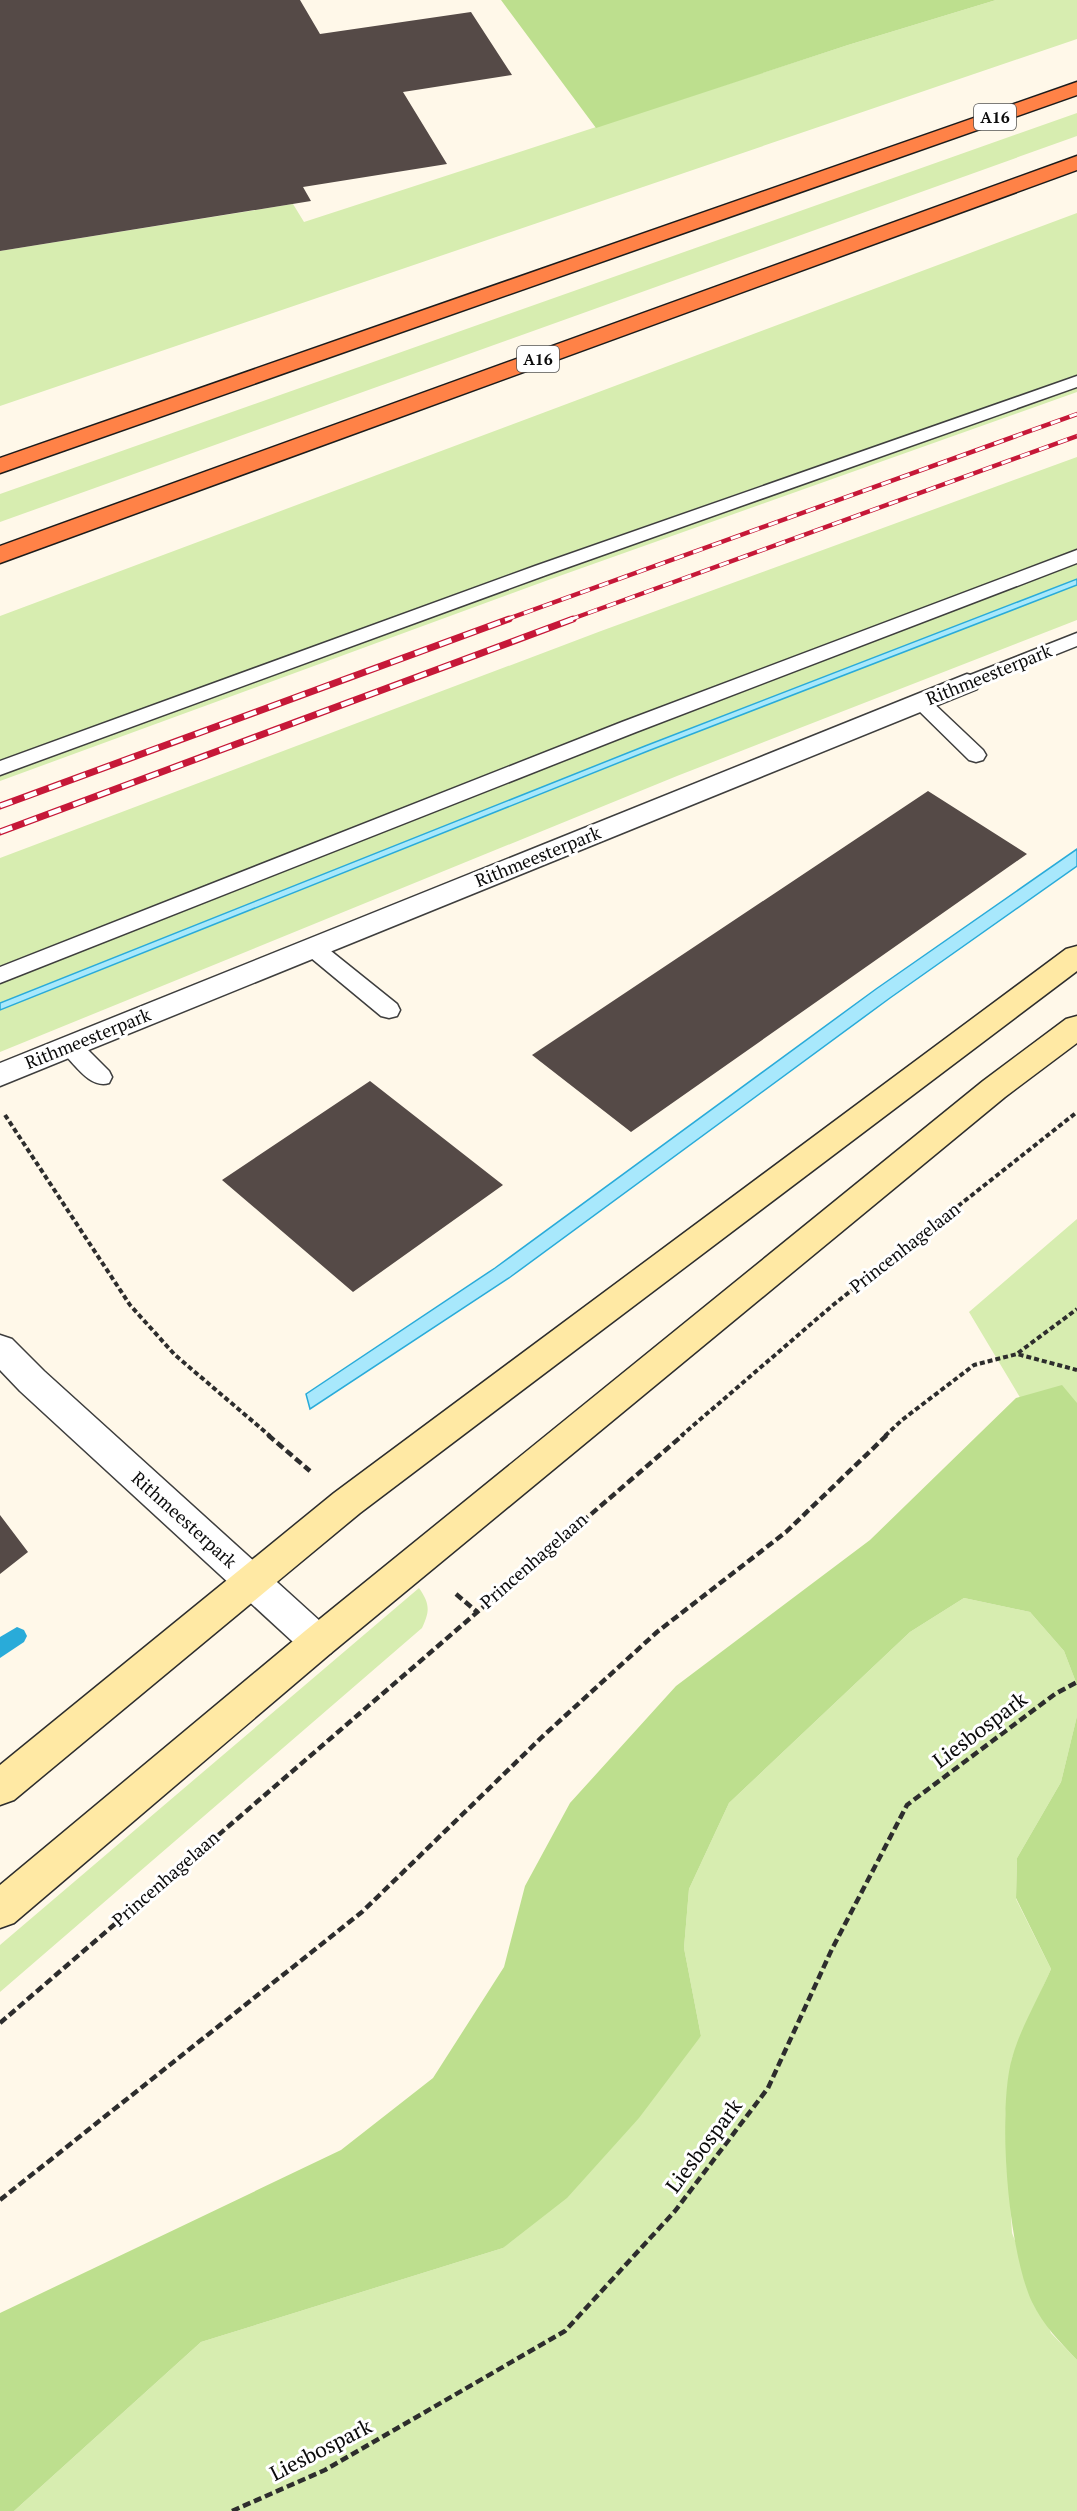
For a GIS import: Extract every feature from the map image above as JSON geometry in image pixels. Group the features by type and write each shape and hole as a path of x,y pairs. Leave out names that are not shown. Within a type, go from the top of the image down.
{"highway":[{"name":"A16","path":"0,466 1077,88"},
{"name":"A16","path":"0,555 1077,163"}],"main road":[{"path":"0,1788 347,1503 1077,956"},
{"path":"0,1910 318,1641 418,1562 994,1089 1077,1027"}],"street":[{"name":"Rithmeesterpark","path":"0,1075 967,683"},
{"name":"Rithmeesterpark","path":"0,1348 32,1381 318,1641"}],"lane":[{"path":"0,768 554,566 1077,381"},
{"path":"0,975 629,727 1077,556"},
{"name":"Rithmeesterpark","path":"967,683 1077,639"},
{"path":"921,702 976,755"},
{"path":"313,948 389,1010"},
{"path":"70,1046 101,1077"}],"path":[{"path":"0,1108 130,1305 143,1320 176,1355 347,1503"},
{"name":"Princenhagelaan","path":"0,2023 833,1305 1077,1112"},
{"path":"0,2200 362,1912 542,1737 657,1632 786,1532 902,1420 974,1365 1017,1354 1077,1309"},
{"path":"1017,1354 1077,1370"},
{"path":"418,1562 476,1611"},
{"name":"Liesbospark","path":"232,2511 326,2470 565,2331 675,2211 768,2088 832,1949 908,1805 1056,1694 1077,1682"}],"green space":[{"path":"501,0 996,0 848,45 596,128"},
{"path":"996,0 1077,0 1077,39 0,406 0,251 293,204 304,222 848,45"},
{"path":"1077,113 1077,136 0,522 0,494"},
{"path":"1077,213 1077,375 537,564 0,761 0,616"},
{"path":"1077,388 1077,392 551,579 0,781 0,776 403,628"},
{"path":"1077,457 1077,549 626,721 0,966 0,858 601,631"},
{"path":"1077,562 1077,620 677,776 0,1052 0,983 632,732"},
{"path":"1077,1219 1077,1493 969,1312"},
{"path":"1062,1385 1077,1403 1077,1685 1064,1651 1030,1612 964,1598 910,1632 729,1803 689,1889 684,1948 701,2036 639,2118 567,2198 503,2248 201,2342 14,2511 0,2511 0,2313 341,2150 433,2078 504,1967 525,1886 570,1803 676,1686 870,1540 1016,1398"},
{"path":"419,1588 428,1608 422,1628 0,1992 0,1945"},
{"path":"964,1598 1030,1612 1064,1651 1077,1685 1077,1716 1061,1782 1017,1858 1016,1899 1051,1969 1012,2058 1005,2117 1012,2233 1051,2333 1077,2360 1077,2511 14,2511 201,2342 503,2248 701,2036 684,1948 689,1889 729,1803 910,1632"},
{"path":"1077,1716 1077,2360 1041,2318 1032,2302 1024,2279 1011,2217 1007,2181 1005,2112 1015,2047 1051,1969 1016,1898 1017,1858 1061,1782"}],"water":[{"path":"1077,579 1077,585 648,751 0,1010 0,1003 645,746"},
{"path":"1077,849 1077,866 890,998 509,1278 310,1409 306,1394 495,1268 876,989"}],"building":[{"path":"0,0 300,0 320,34 471,12 512,75 403,92 447,164 303,187 311,201 0,251"},
{"path":"928,791 1027,854 631,1132 532,1055"},
{"path":"370,1081 503,1185 353,1292 222,1180"},
{"path":"0,1515 28,1552 0,1574"}],"waterway":[{"path":"0,1649 17,1636"}],"railway":[{"path":"505,620 1077,414"},
{"path":"569,620 1077,436"},
{"path":"0,806 509,619"},
{"path":"0,832 573,619"}]}
